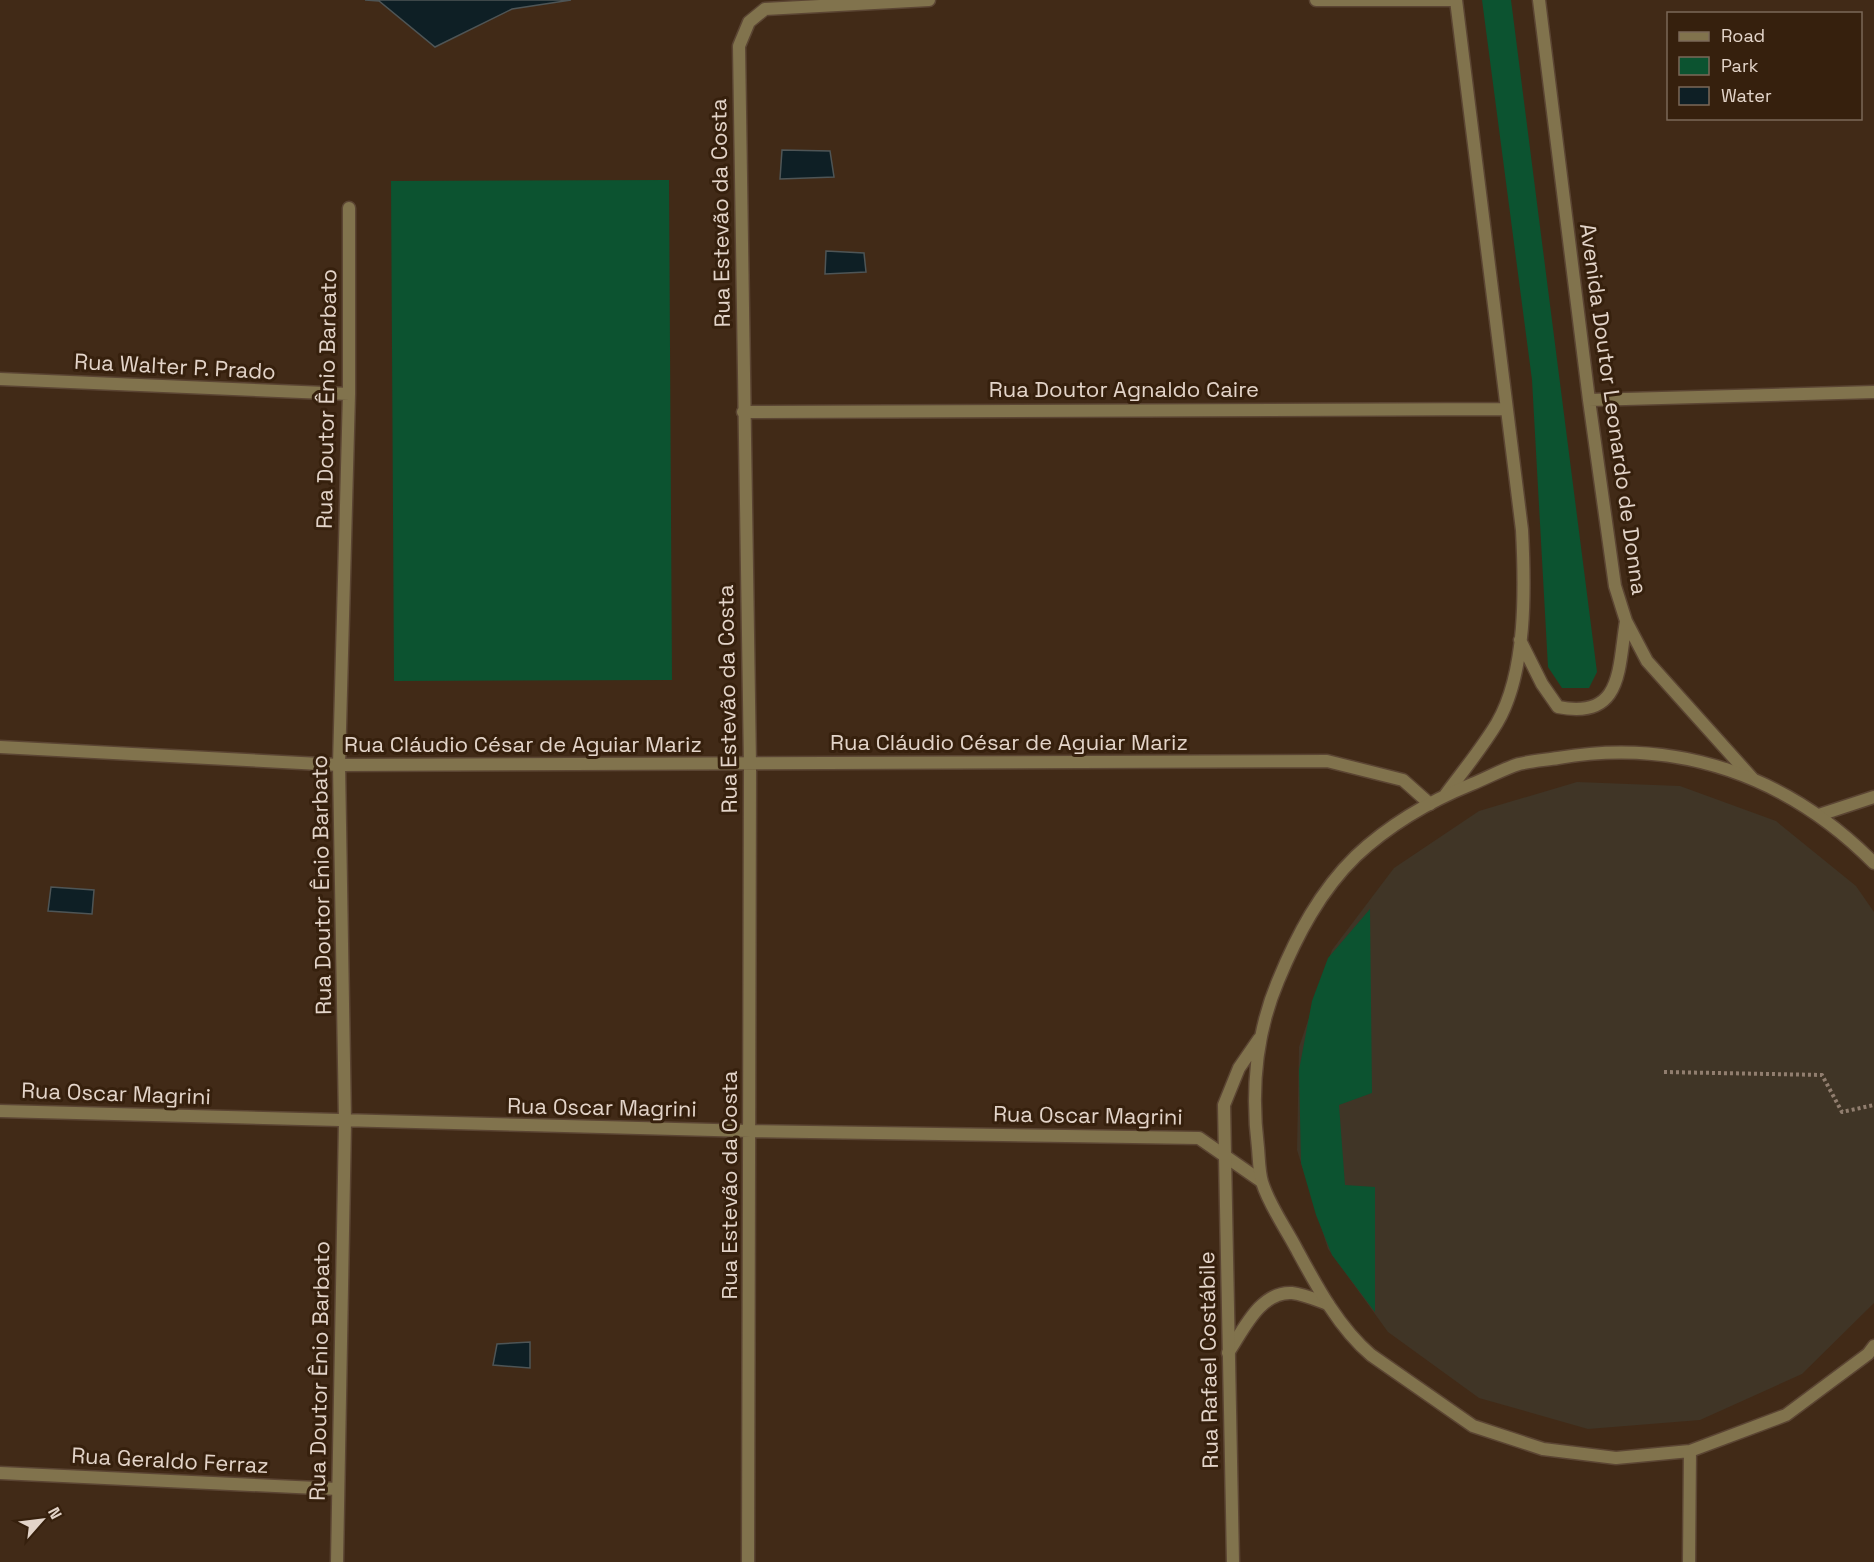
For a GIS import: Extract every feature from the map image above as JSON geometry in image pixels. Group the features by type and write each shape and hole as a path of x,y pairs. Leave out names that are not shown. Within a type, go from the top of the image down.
{"street":[{"name":"Rua Estevão da Costa","path":"748,1562 751,1131 750,765 739,46 744,30 756,15 765,9 929,0"},
{"path":"1316,0 1456,0 1505,409 1522,530 1525,590 1513,680 1498,722 1446,794"},
{"name":"Avenida Doutor Leonardo de Donna","path":"1539,0 1589,400 1615,586 1626,621 1647,661 1752,778"},
{"name":"Rua Doutor Ênio Barbato","path":"337,1562 345,1122 339,765 349,394 349,208"},
{"name":"Rua Walter P. Prado","path":"0,379 349,394"},
{"path":"1589,400 1874,392"},
{"name":"Rua Doutor Agnaldo Caire","path":"743,412 1505,409"},
{"path":"1520,640 1542,684 1558,706 1580,711 1601,704 1615,688 1626,621"},
{"name":"Rua Cláudio César de Aguiar Mariz","path":"0,747 339,765 1327,761 1403,780 1430,804"},
{"path":"1874,863 1819,815 1787,795 1752,778 1677,756 1597,751 1520,764 1446,794 1390,828 1356,857 1313,909 1297,936 1275,989 1260,1038 1255,1124 1261,1181 1328,1304 1359,1344 1371,1355 1473,1425 1543,1449 1616,1458 1690,1451 1786,1416 1868,1354 1874,1347"},
{"path":"1819,815 1874,797"},
{"name":"Rua Rafael Costábile","path":"1233,1562 1224,1104 1239,1068 1260,1038"},
{"name":"Rua Oscar Magrini","path":"0,1111 345,1122 1199,1138 1261,1181"},
{"path":"1228,1353 1258,1309 1274,1297 1293,1293 1328,1304"},
{"path":"1689,1562 1690,1451"},
{"name":"Rua Geraldo Ferraz","path":"0,1473 339,1489"}],"path":[{"path":"1664,1072 1822,1075 1842,1112 1874,1105"}],"shaded area":[{"path":"1577,782 1680,786 1776,821 1856,886 1874,912 1874,1303 1802,1374 1700,1420 1588,1429 1479,1398 1388,1332 1328,1249 1297,1150 1299,1047 1332,950 1394,868 1479,811"}],"green space":[{"path":"1482,0 1511,0 1597,672 1589,688 1562,688 1548,667 1532,380"},
{"path":"669,180 672,680 394,681 391,181"},
{"path":"1370,909 1372,1093 1339,1105 1345,1185 1375,1187 1375,1312 1332,1255 1316,1215 1301,1163 1299,1070 1312,1001 1328,958"}],"water":[{"path":"365,0 571,0 512,9 435,47 379,1"},
{"path":"782,150 830,151 834,177 780,179"},
{"path":"826,251 864,253 866,272 825,274"},
{"path":"51,887 94,890 92,914 48,911"},
{"path":"530,1342 530,1368 493,1365 497,1344"}]}
